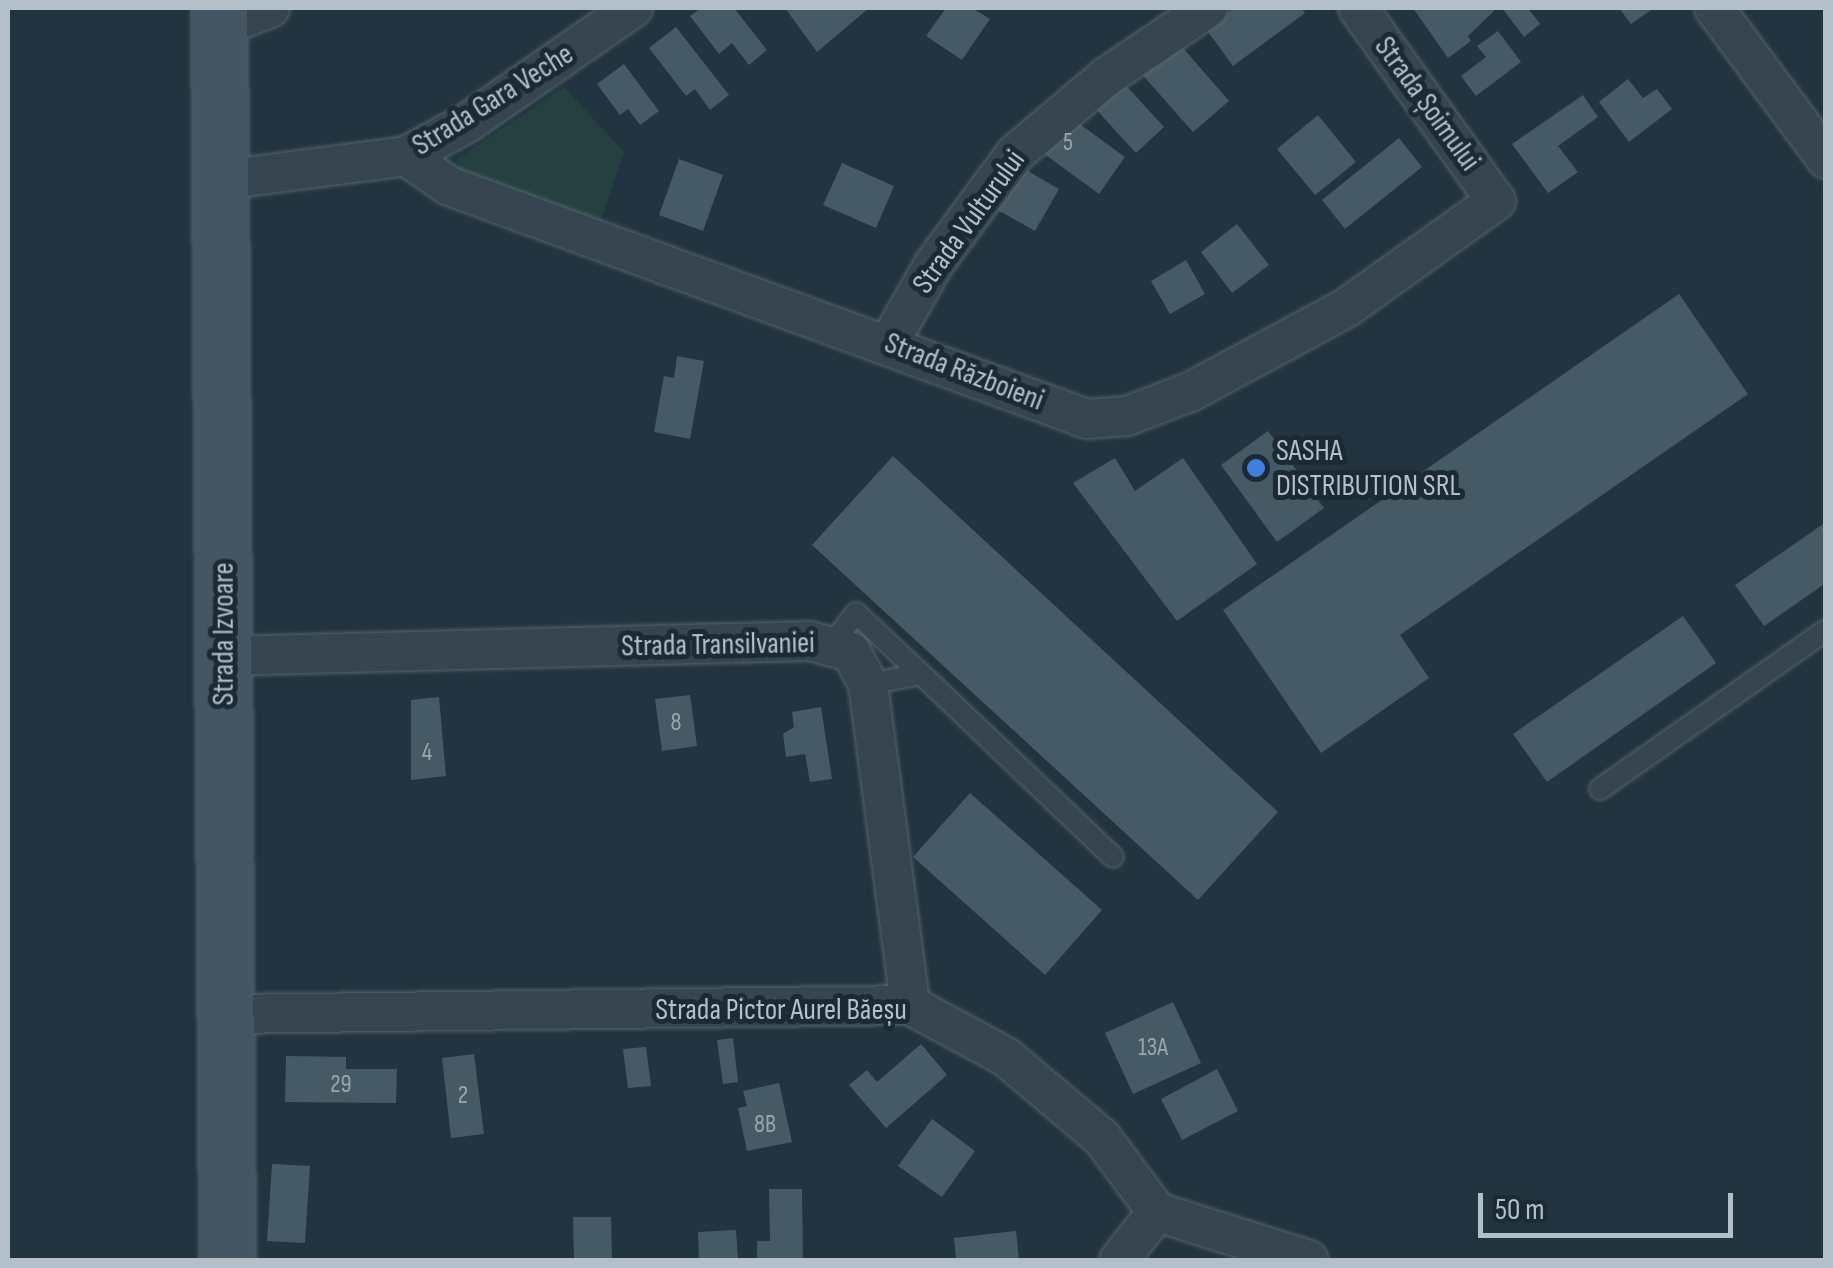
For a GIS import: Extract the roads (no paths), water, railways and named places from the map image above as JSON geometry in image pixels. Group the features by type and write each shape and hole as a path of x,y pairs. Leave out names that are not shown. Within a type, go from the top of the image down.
{"main road":[{"name":"Strada Izvoare","path":"219,18 228,1260"}],"street":[{"path":"219,18 270,8"},
{"name":"Strada Gara Veche","path":"222,180 406,156 468,123 634,8"},
{"name":"Strada Vulturului","path":"889,343 934,264 1015,154 1106,77 1208,8"},
{"name":"Strada Șoimului","path":"1358,8 1496,201"},
{"path":"1714,8 1813,116 1826,160"},
{"name":"Strada Războieni","path":"406,156 449,186 889,343 1086,419 1127,416 1192,391 1346,308 1496,201"},
{"name":"Strada Transilvaniei","path":"224,656 832,644 850,652 868,684"},
{"path":"868,684 910,1005"},
{"name":"Strada Pictor Aurel Băeșu","path":"227,1014 910,1005 1006,1057 1102,1138 1157,1212"},
{"path":"1119,1260 1157,1212 1309,1260"}],"lane":[{"path":"832,644 856,613 1113,857"},
{"path":"1600,788 1826,630"},
{"path":"868,684 921,674"}],"place":[{"name":"SASHA DISTRIBUTION SRL","path":"1256,468"}]}
